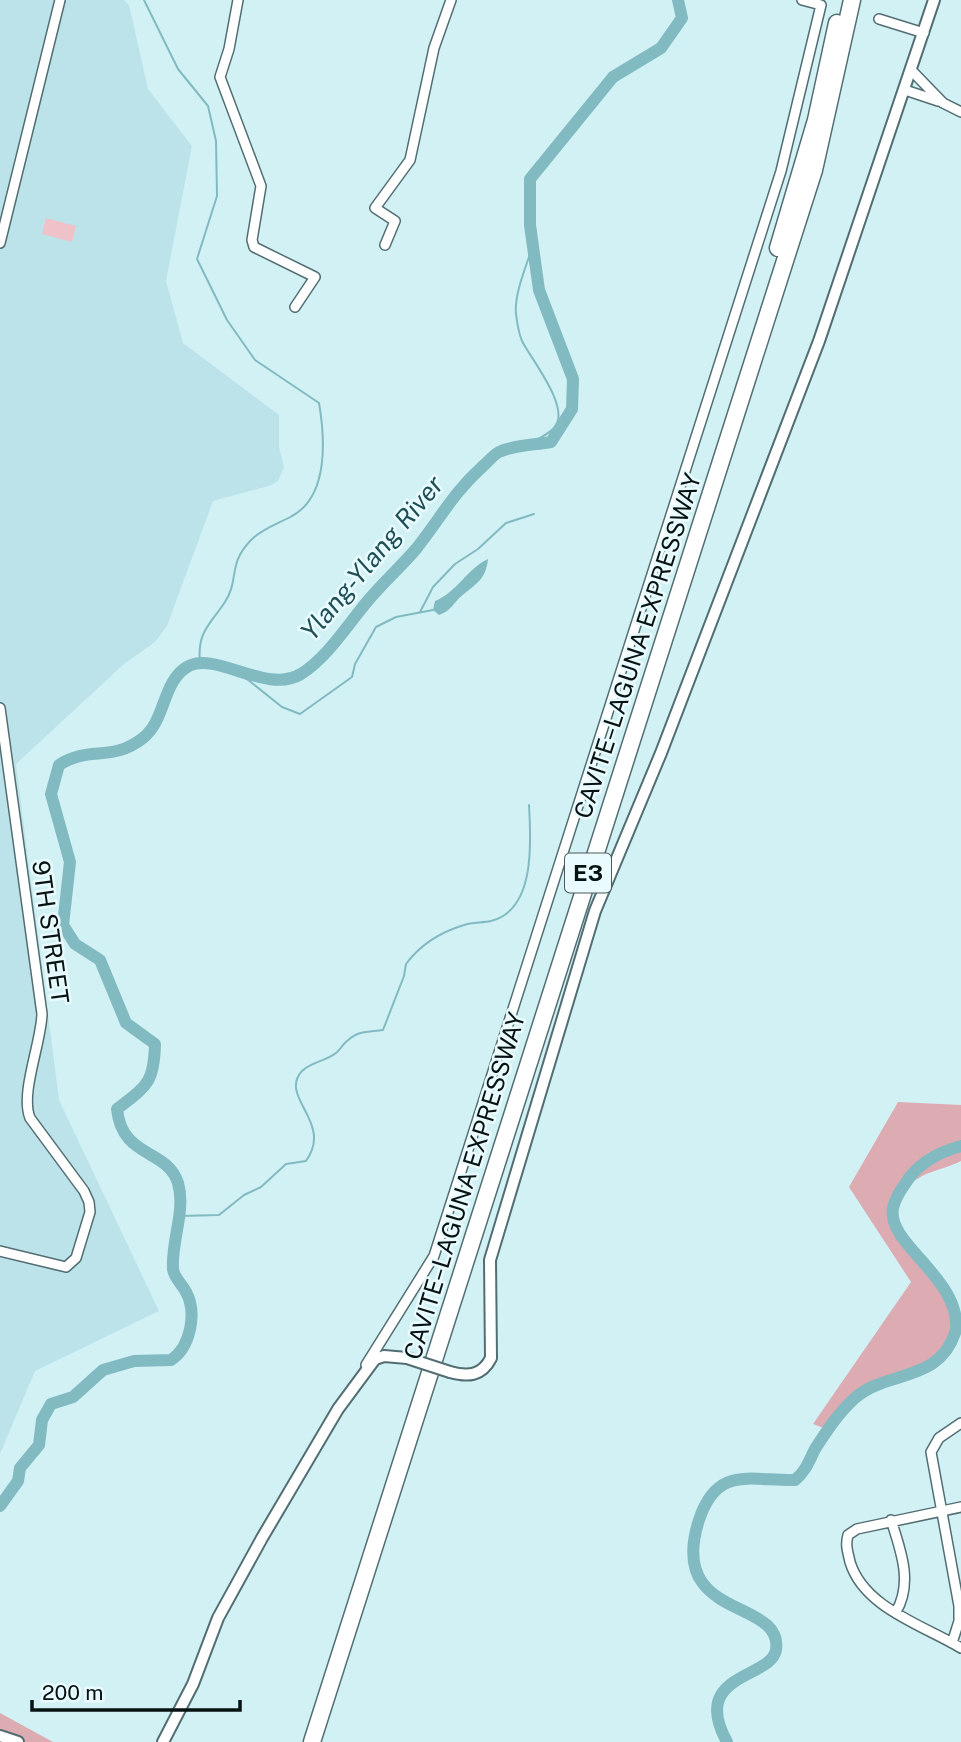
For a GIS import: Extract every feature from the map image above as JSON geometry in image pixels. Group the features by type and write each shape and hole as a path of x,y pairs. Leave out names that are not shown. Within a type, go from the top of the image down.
{"highway":[{"name":"CAVITE–LAGUNA EXPRESSWAY","path":"301,1742 774,261 816,120 841,0"},
{"name":"CAVITE–LAGUNA EXPRESSWAY","path":"312,1742 810,183 827,124 852,0"}],"street":[{"path":"0,243 60,0"},
{"path":"238,0 220,77 261,186 252,240 254,247 315,277 295,307"},
{"path":"385,245 395,221 375,208 410,160 434,48 451,0"},
{"path":"163,1742 193,1684 218,1618 352,1388 434,1256 781,171 821,5 802,0"},
{"path":"352,1388 379,1357 407,1358 450,1372 474,1375 484,1369 491,1358 490,1260 595,911 661,753 819,341 934,0"},
{"path":"879,19 924,33"},
{"path":"912,71 943,103"},
{"path":"905,90 961,112"},
{"name":"9TH STREET","path":"0,708 43,1014 42,1033 25,1106 30,1118 84,1191 90,1212 72,1263 66,1267 0,1251"},
{"path":"961,1423 939,1438 931,1452 939,1510 959,1606 957,1646 896,1612 860,1586 846,1546 848,1535 854,1531 891,1520 939,1510 961,1507"},
{"path":"891,1520 900,1549 906,1588 896,1612"},
{"path":"0,1736 18,1742"}],"shaded area":[{"path":"0,0 124,0 129,5 148,89 192,146 166,281 183,343 279,415 279,447 284,467 278,481 272,485 213,501 167,626 155,642 124,664 16,764 59,1100 159,1311 35,1371 0,1454"},
{"path":"46,218 76,226 72,242 42,234"},
{"path":"488,559 480,580 450,608 439,615 433,610 435,601 450,592"},
{"path":"898,1102 961,1105 961,1161 917,1179 897,1198 891,1216 897,1233 909,1251 941,1288 952,1310 955,1333 948,1347 931,1365 867,1389 849,1404 829,1430 813,1424 911,1282 849,1187"},
{"path":"0,1713 53,1742 0,1742"}],"waterway":[{"path":"144,0 178,69 208,106 216,141 217,196 197,259 227,320 255,360 319,403 323,433 322,465 313,495 304,507 260,532 244,549 236,564 232,586 225,602 202,636 200,663"},
{"name":"Ylang-Ylang River","path":"0,1506 18,1481 20,1468 39,1445 42,1420 51,1404 73,1397 103,1370 134,1361 171,1360 183,1347 191,1319 189,1300 173,1269 180,1204 178,1183 165,1164 127,1137 117,1109 147,1082 153,1067 155,1044 126,1023 100,960 75,944 63,925 70,862 51,794 59,765 81,756 121,750 143,738 156,721 173,682 187,667 199,663 212,664 272,679 287,679 301,674 327,652 368,600 416,549 472,476 499,452 551,442 572,409 573,379 539,290 530,225 530,179 613,77 661,48 682,18 678,0"},
{"path":"522,448 551,431 558,420 554,397 522,341 516,317 519,288 533,245"},
{"path":"420,612 433,587 455,564 478,549 506,523 534,514"},
{"path":"226,669 247,679 282,707 300,714 352,677 355,664 376,627 396,617 433,610"},
{"path":"179,1216 219,1215 244,1195 261,1187 286,1164 306,1161 313,1147 314,1134 296,1091 296,1081 302,1071 332,1056 356,1035 383,1030 406,964 424,945 455,928 491,921 506,914 516,903 528,872 529,805"},
{"path":"727,1742 718,1719 718,1703 724,1690 771,1659 776,1650 774,1633 763,1622 711,1592 698,1576 693,1553 699,1520 706,1503 725,1483 750,1479 795,1480 805,1469 833,1422 855,1398 882,1383 926,1368 948,1347 956,1330 954,1311 936,1278 901,1235 894,1221 893,1208 900,1192 916,1170 937,1155 961,1146"}]}
